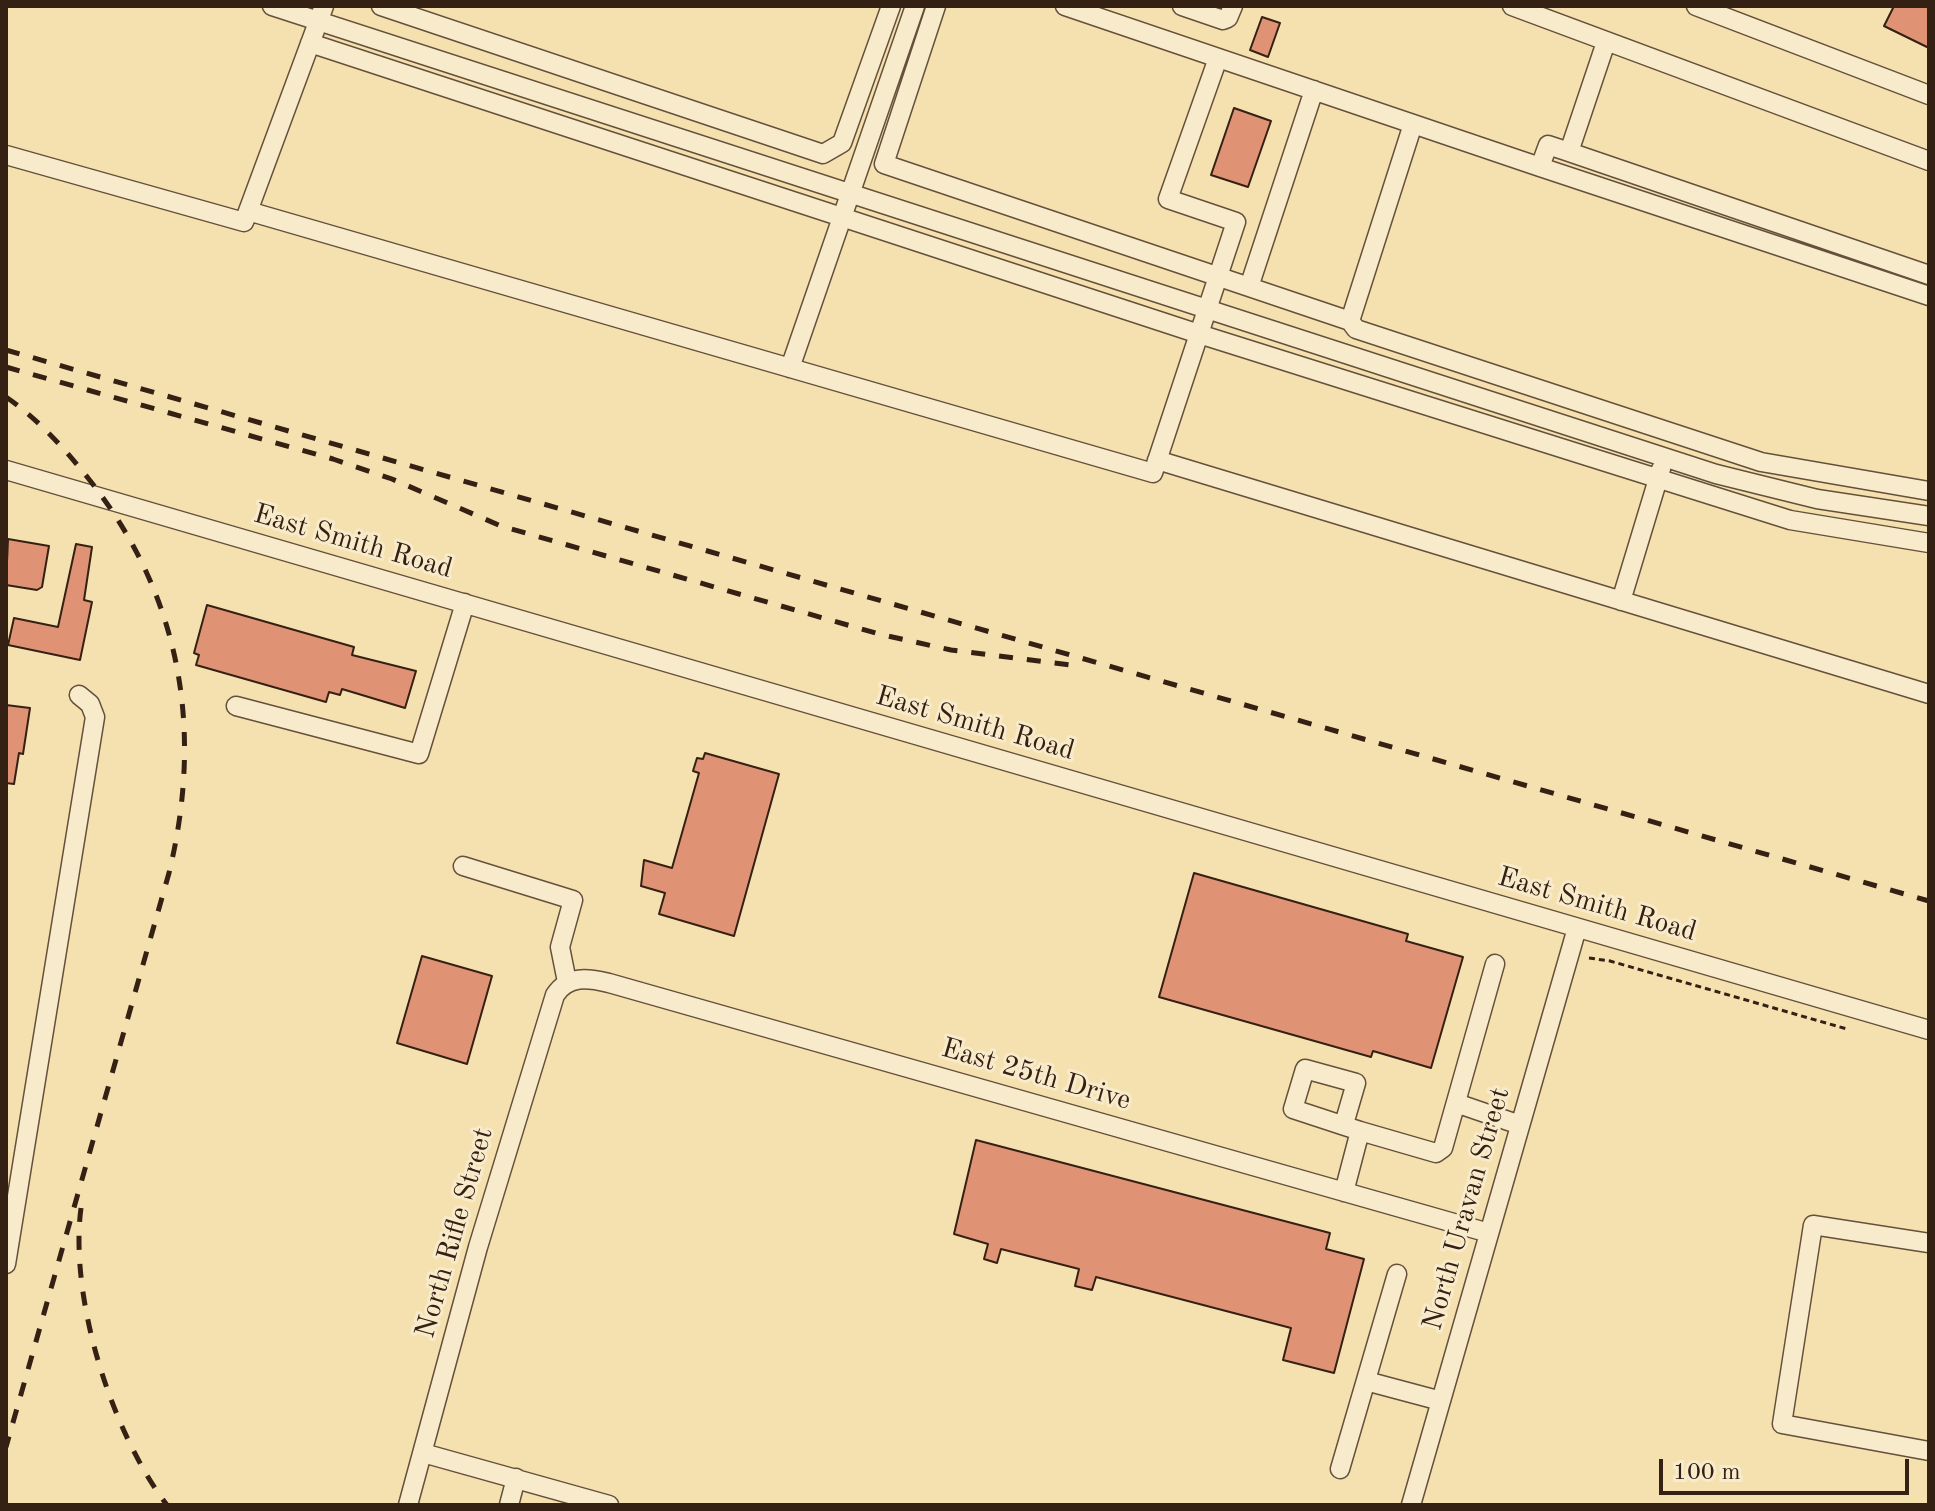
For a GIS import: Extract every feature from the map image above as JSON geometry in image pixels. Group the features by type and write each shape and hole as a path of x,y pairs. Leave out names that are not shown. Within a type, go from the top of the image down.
{"street":[{"path":"272,6 321,13 852,195 1664,457 1777,491 1929,516"},
{"path":"381,6 823,154 842,143 891,6"},
{"path":"790,368 915,6"},
{"path":"936,6 884,164 1350,321 1356,329 1761,462 1929,491"},
{"path":"1065,6 1929,296"},
{"path":"1182,6 1223,20 1228,18 1233,6"},
{"path":"1512,6 1929,161"},
{"path":"1696,6 1929,95"},
{"path":"6,155 244,222 321,13"},
{"path":"1569,152 1606,42"},
{"path":"310,43 1199,334 1790,520 1929,543"},
{"path":"248,211 1153,473 1236,222 1168,199 1218,58"},
{"path":"1249,287 1314,90"},
{"path":"1350,321 1413,124"},
{"path":"1540,167 1548,145 1929,275"},
{"path":"1390,395 1409,346"},
{"path":"1621,601 1672,432"},
{"path":"1157,460 1929,694"},
{"name":"East Smith Road","path":"6,470 1929,1030"},
{"path":"236,706 419,754 465,603"},
{"path":"6,1264 95,717 90,704 79,695"},
{"path":"463,866 573,900 560,947 567,982"},
{"name":"North Uravan Street","path":"1411,1505 1577,928"},
{"path":"1344,1192 1352,1128 1436,1153 1443,1148 1495,964"},
{"name":"East 25th Drive","path":"567,982 589,979 609,983 1489,1233"},
{"name":"North Rifle Street","path":"408,1505 478,1247 555,995 567,982"},
{"path":"1456,1103 1520,1125"},
{"path":"1929,1243 1813,1225 1782,1424 1929,1451"},
{"path":"1340,1469 1397,1274"},
{"path":"1366,1381 1441,1401"},
{"path":"423,1453 609,1505"},
{"path":"509,1505 516,1478"}],"path":[{"path":"1589,958 1610,961 1847,1029"}],"building":[{"path":"1894,6 1929,6 1929,48 1884,26"},
{"path":"1262,17 1280,23 1268,57 1250,50"},
{"path":"1234,108 1271,121 1248,187 1211,175"},
{"path":"8,539 49,546 42,587 37,590 6,585"},
{"path":"76,544 92,547 84,600 92,602 80,660 8,645 14,618 58,627"},
{"path":"207,605 354,647 352,655 416,671 405,708 342,689 340,695 329,692 326,702 196,665 199,655 194,653"},
{"path":"6,705 30,708 23,754 19,753 14,784 6,783"},
{"path":"705,753 779,774 734,936 659,914 665,893 641,886 644,860 672,868 699,773 693,771 697,758 703,759"},
{"path":"1194,873 1408,934 1406,941 1463,957 1431,1068 1373,1051 1371,1057 1159,997"},
{"path":"422,956 492,976 467,1064 397,1043"},
{"path":"976,1140 1330,1233 1326,1249 1364,1259 1334,1373 1283,1360 1291,1328 1096,1277 1092,1290 1075,1286 1079,1269 1001,1249 997,1263 984,1259 988,1244 954,1234"}],"railway":[{"path":"6,350 1929,901"},
{"path":"6,367 333,459 392,479 501,526 879,634 951,650 1078,666"},
{"path":"6,397 50,434 88,478 120,523 145,569 164,616 176,665 183,716 184,767 169,873 6,1447"},
{"path":"81,1208 79,1244 82,1282 88,1323 99,1363 129,1441 167,1505"}]}
